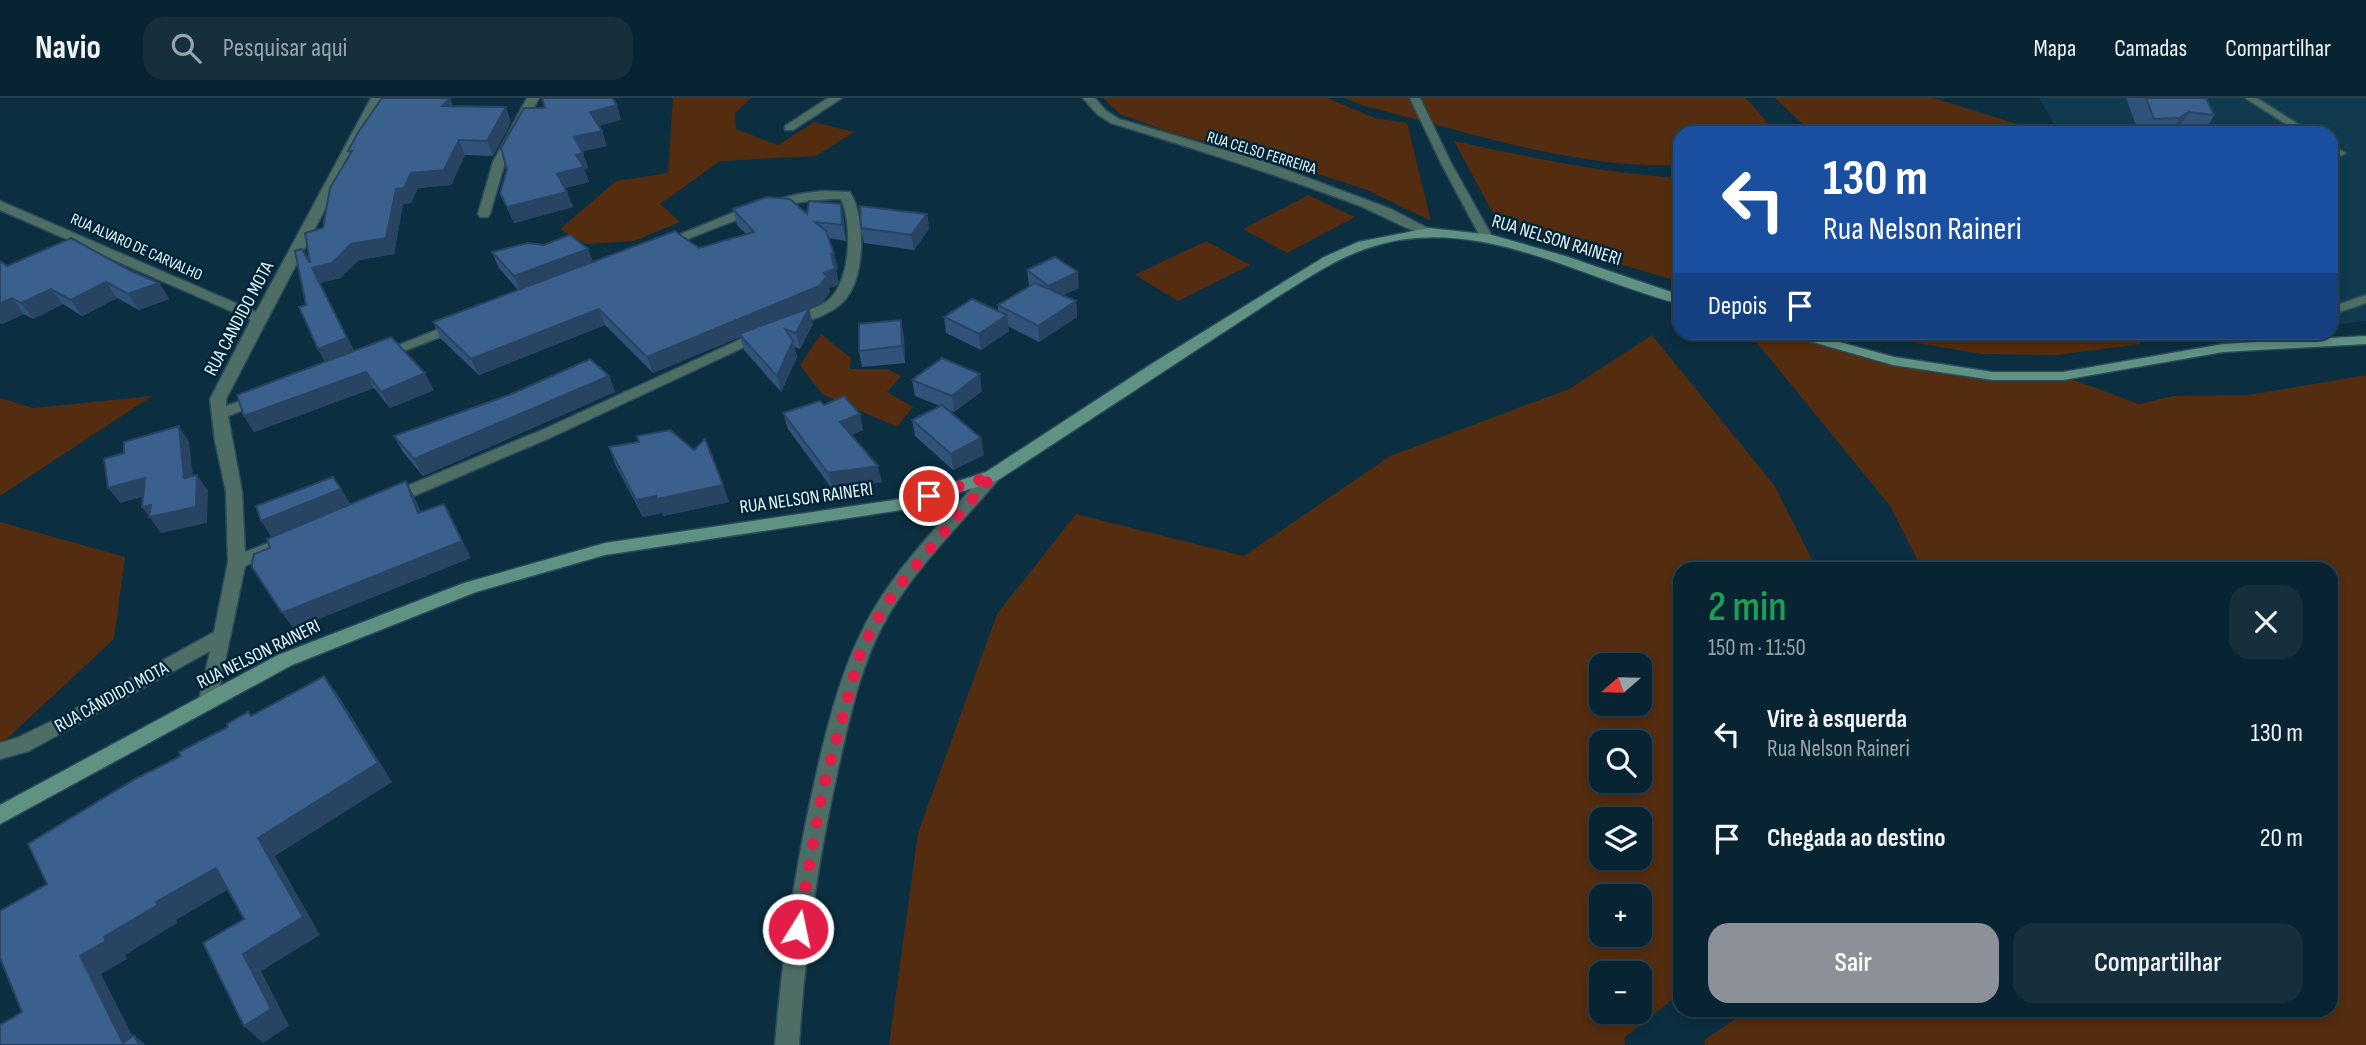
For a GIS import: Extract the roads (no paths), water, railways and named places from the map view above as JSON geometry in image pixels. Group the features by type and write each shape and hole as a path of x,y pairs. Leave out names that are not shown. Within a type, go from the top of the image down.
{"main road":[{"name":"RUA NELSON RAINERI","path":"0,815 297,654 470,587 605,549 908,503 992,476 1158,366 1329,260 1363,245 1429,232 1487,237 1673,298"},
{"path":"1815,340 1893,361 1993,376 2063,376 2223,348 2366,340"}],"street":[{"name":"RUA CANDIDO MOTA","path":"209,700 237,562 234,492 218,400 377,98"},
{"path":"484,214 499,162 533,98"},
{"path":"789,128 836,98"},
{"name":"RUA CELSO FERREIRA","path":"1089,98 1101,112 1115,121 1264,166 1387,212 1429,232"},
{"path":"374,506 548,433 755,336 821,310 841,297 851,275 854,241 851,202 846,195 832,194 776,203 642,252"},
{"name":"RUA ALVARO DE CARVALHO","path":"0,205 260,319"},
{"path":"360,362 474,319"},
{"path":"221,413 272,394"},
{"path":"787,1045 793,956 822,792 861,650 881,612 900,584 992,476"},
{"path":"237,562 287,541"},
{"name":"RUA CÂNDIDO MOTA","path":"0,751 22,745 69,721 220,637"}],"lane":[{"path":"1415,98 1446,163 1487,237"},
{"path":"2250,98 2296,126"},
{"path":"2338,309 2366,299"}]}
